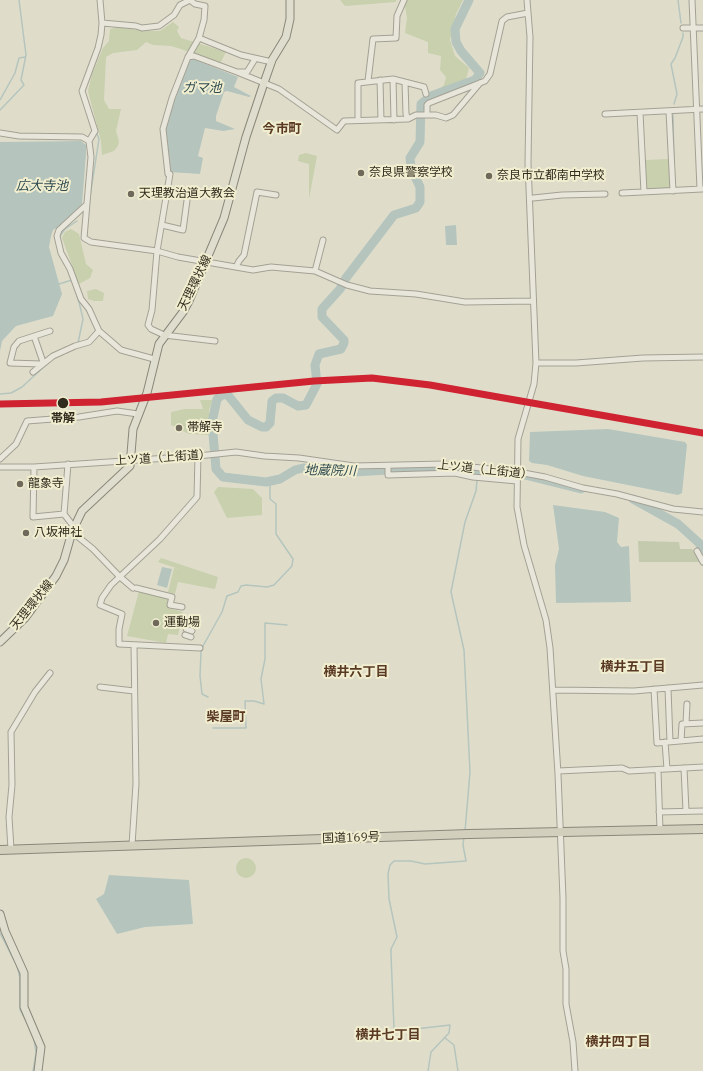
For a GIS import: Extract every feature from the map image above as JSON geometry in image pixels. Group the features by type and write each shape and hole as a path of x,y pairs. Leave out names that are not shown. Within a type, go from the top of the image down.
{"highway":[{"name":"国道169号","path":"0,850 469,834 703,829"}],"main road":[{"name":"天理環状線","path":"0,642 25,618 51,584 64,560 73,529 82,511 127,471 131,460 132,437 138,414 147,393 158,344 164,334 183,312 224,218 246,137 264,83 272,62 286,37 290,19 290,0"},
{"path":"0,914 5,931 24,973 24,1008 41,1046 38,1071"}],"street":[{"path":"100,0 104,22 98,48 82,91 95,131 90,141 91,157 84,238 91,242 157,252 253,270 271,267 315,271 347,285 363,290 416,294 465,302 533,301"},
{"path":"104,22 142,28 159,26 174,15 180,5 190,0 196,4 205,6 199,38 188,57 172,98 163,129 168,174 170,174 168,194 157,252 148,325 151,329 164,334 215,341"},
{"path":"368,81 373,38 396,38 397,16 404,0"},
{"path":"527,0 530,38 528,163 536,363 534,384 518,439 517,507 520,528 546,620 553,690 558,771 563,898 563,951 566,969 566,1004 573,1042 575,1071"},
{"path":"622,193 701,189 692,0"},
{"path":"425,115 429,102 485,81 490,74 502,21 507,17 528,13"},
{"path":"683,28 703,28"},
{"path":"199,38 222,48 255,59 272,62"},
{"path":"188,57 194,56 264,83 290,95 316,117 337,130 344,121 408,119 416,115 436,115 446,118 453,115 480,83"},
{"path":"236,72 247,72 255,59"},
{"path":"358,120 358,83 393,79 424,87 426,94"},
{"path":"393,79 394,120"},
{"path":"380,80 381,120"},
{"path":"406,82 406,114 408,119"},
{"path":"605,114 703,109"},
{"path":"670,111 673,191"},
{"path":"640,113 644,192"},
{"path":"0,135 82,137 90,141"},
{"path":"236,267 244,255 257,192 276,195"},
{"path":"162,225 184,230 188,193 168,194"},
{"path":"533,198 562,194 605,194"},
{"path":"86,205 59,230 58,244 81,299 89,309 99,331 121,350 154,359"},
{"path":"315,271 323,240"},
{"path":"42,363 10,363 14,347 19,341 50,330"},
{"path":"33,372 42,363 89,342 99,331"},
{"path":"34,336 42,363"},
{"path":"536,363 576,363 643,358 703,357"},
{"path":"0,459 16,444 27,421 79,417 117,411 138,414"},
{"name":"上ツ道（上街道）","path":"0,467 34,467 236,452 388,469 444,464 518,472 545,477 583,488 621,495 672,509 703,512"},
{"path":"198,456 197,497 160,539 119,576 105,593 100,605 122,614 119,629 119,644 200,648"},
{"path":"68,464 64,514 73,529 119,576 135,588 172,597 170,605 182,607"},
{"path":"34,467 33,517 64,514"},
{"path":"388,469 455,473 476,477 517,481"},
{"path":"697,551 703,562"},
{"path":"186,629 193,628 187,623"},
{"path":"185,635 191,637"},
{"path":"132,845 136,784 134,645"},
{"path":"11,849 9,817 12,785 11,732 35,692 50,673"},
{"path":"553,690 634,691 703,685"},
{"path":"100,687 134,691"},
{"path":"668,688 668,769"},
{"path":"654,689 657,743 703,739"},
{"path":"686,723 687,704"},
{"path":"681,741 682,724 703,723"},
{"path":"558,771 622,768 629,771 703,767"},
{"path":"684,768 686,811"},
{"path":"658,770 660,830"},
{"path":"659,812 703,811"}],"green space":[{"path":"340,0 396,0 396,2 345,6"},
{"path":"407,0 463,0 456,14 450,40 455,56 469,68 465,83 433,98 432,95 444,85 446,77 440,70 441,56 428,53 428,42 405,33 407,18 405,6"},
{"path":"173,22 179,27 177,31 181,38 226,52 220,64 171,46 153,45 146,42 137,50 113,53 106,57 104,100 109,109 121,109 116,131 119,141 118,146 114,151 102,155 101,141 88,91 92,74 103,48 109,41 110,29 119,27 144,31 160,31"},
{"path":"306,153 317,156 309,199 309,164 298,161 299,155"},
{"path":"669,159 670,186 668,189 649,190 647,188 645,160"},
{"path":"71,229 79,234 86,264 93,270 90,278 79,284 62,238 65,232"},
{"path":"96,289 104,293 103,301 88,299 87,291"},
{"path":"200,400 213,400 209,410 210,435 189,434 171,425 171,412 185,409 203,409"},
{"path":"218,487 253,489 262,498 262,515 227,518 214,492"},
{"path":"638,541 679,542 680,549 692,549 700,562 639,562"},
{"path":"161,558 218,577 215,589 178,582 175,594 168,592 174,568 179,569 158,562"},
{"name":"運動場","path":"139,591 170,598 168,608 183,612 178,635 168,634 166,643 127,636"},
{"path":"242,858 250,858 256,864 256,872 250,878 242,878 236,872 236,864"}],"water":[{"name":"ガマ池","path":"193,59 238,77 234,87 251,96 249,97 227,91 224,92 216,116 216,121 235,129 223,131 205,128 198,156 203,158 200,174 169,172 165,129 188,62"},
{"name":"広大寺池","path":"81,141 86,145 82,204 63,224 53,230 49,247 62,294 53,316 16,326 2,341 0,351 0,142"},
{"path":"456,225 457,245 446,245 445,226"},
{"path":"608,429 685,442 687,445 682,493 678,495 583,476 529,461 530,432"},
{"path":"553,505 605,512 619,518 617,542 621,547 629,546 631,602 556,603 555,565 559,549"},
{"path":"162,567 172,569 167,588 157,585"},
{"path":"109,875 189,880 193,924 145,927 117,934 96,899 104,894"}],"waterway":[{"path":"0,110 24,85 21,80 26,55 19,0"},
{"name":"地蔵院川","path":"469,0 455,29 456,42 461,51 480,73 475,80 431,96 421,104 420,142 410,158 411,168 420,187 420,202 416,208 394,215 346,278 340,289 322,309 322,317 344,340 341,349 319,354 315,365 317,384 306,405 298,406 283,398 276,398 272,401 270,423 266,427 262,427 248,420 227,394 222,395 217,399 212,422 216,469 223,477 266,482 280,479 295,470 303,468 323,471 354,472 437,467 525,475 581,489"},
{"path":"678,0 681,23"},
{"path":"674,104 677,94 671,64 675,58 683,37 683,33"},
{"path":"0,100 15,73 19,58 25,57"},
{"path":"673,115 674,161"},
{"path":"90,197 99,139 96,131"},
{"path":"60,241 60,236 65,229 77,221"},
{"path":"59,284 72,280 83,319 78,343"},
{"path":"68,352 75,348"},
{"path":"0,394 11,393 22,387 47,364"},
{"name":"地蔵院川","path":"477,471 477,476"},
{"path":"465,831 470,772 464,650 451,592 465,522 476,491 477,480"},
{"path":"208,697 202,694 200,676 201,652 222,612 227,596 238,592 241,586 267,587 274,585 292,566 293,559 276,534 276,504 270,499 270,482"},
{"name":"地蔵院川","path":"633,499 678,524 699,543 703,551"},
{"path":"213,728 246,728 245,701 254,701 264,704 261,679 265,659 265,623 287,625"},
{"path":"428,1071 431,1052 449,1033 450,1025 398,1031 394,1029 391,949 397,937 389,899 388,874 390,865 394,861 411,861 425,864 466,861 463,845 464,837"},
{"path":"0,933 17,966 20,978 20,1010 30,1028"},
{"path":"445,1038 454,1045 458,1071"},
{"path":"33,1071 36,1053 34,1039"}],"transit line":[{"path":"0,404 101,402 314,381 372,378 430,385 703,433"}],"place":[{"name":"奈良県警察学校","path":"361,173"},
{"name":"奈良市立都南中学校","path":"489,176"},
{"name":"天理教治道大教会","path":"131,194"},
{"name":"帯解","path":"63,403"},
{"name":"帯解寺","path":"179,428"},
{"name":"龍象寺","path":"20,484"},
{"name":"八坂神社","path":"26,533"},
{"name":"運動場","path":"156,623"}],"district":[{"name":"今市町","path":"282,129"},
{"name":"横井五丁目","path":"633,667"},
{"name":"横井六丁目","path":"356,672"},
{"name":"柴屋町","path":"226,717"},
{"name":"横井七丁目","path":"388,1035"},
{"name":"横井四丁目","path":"618,1042"}]}
